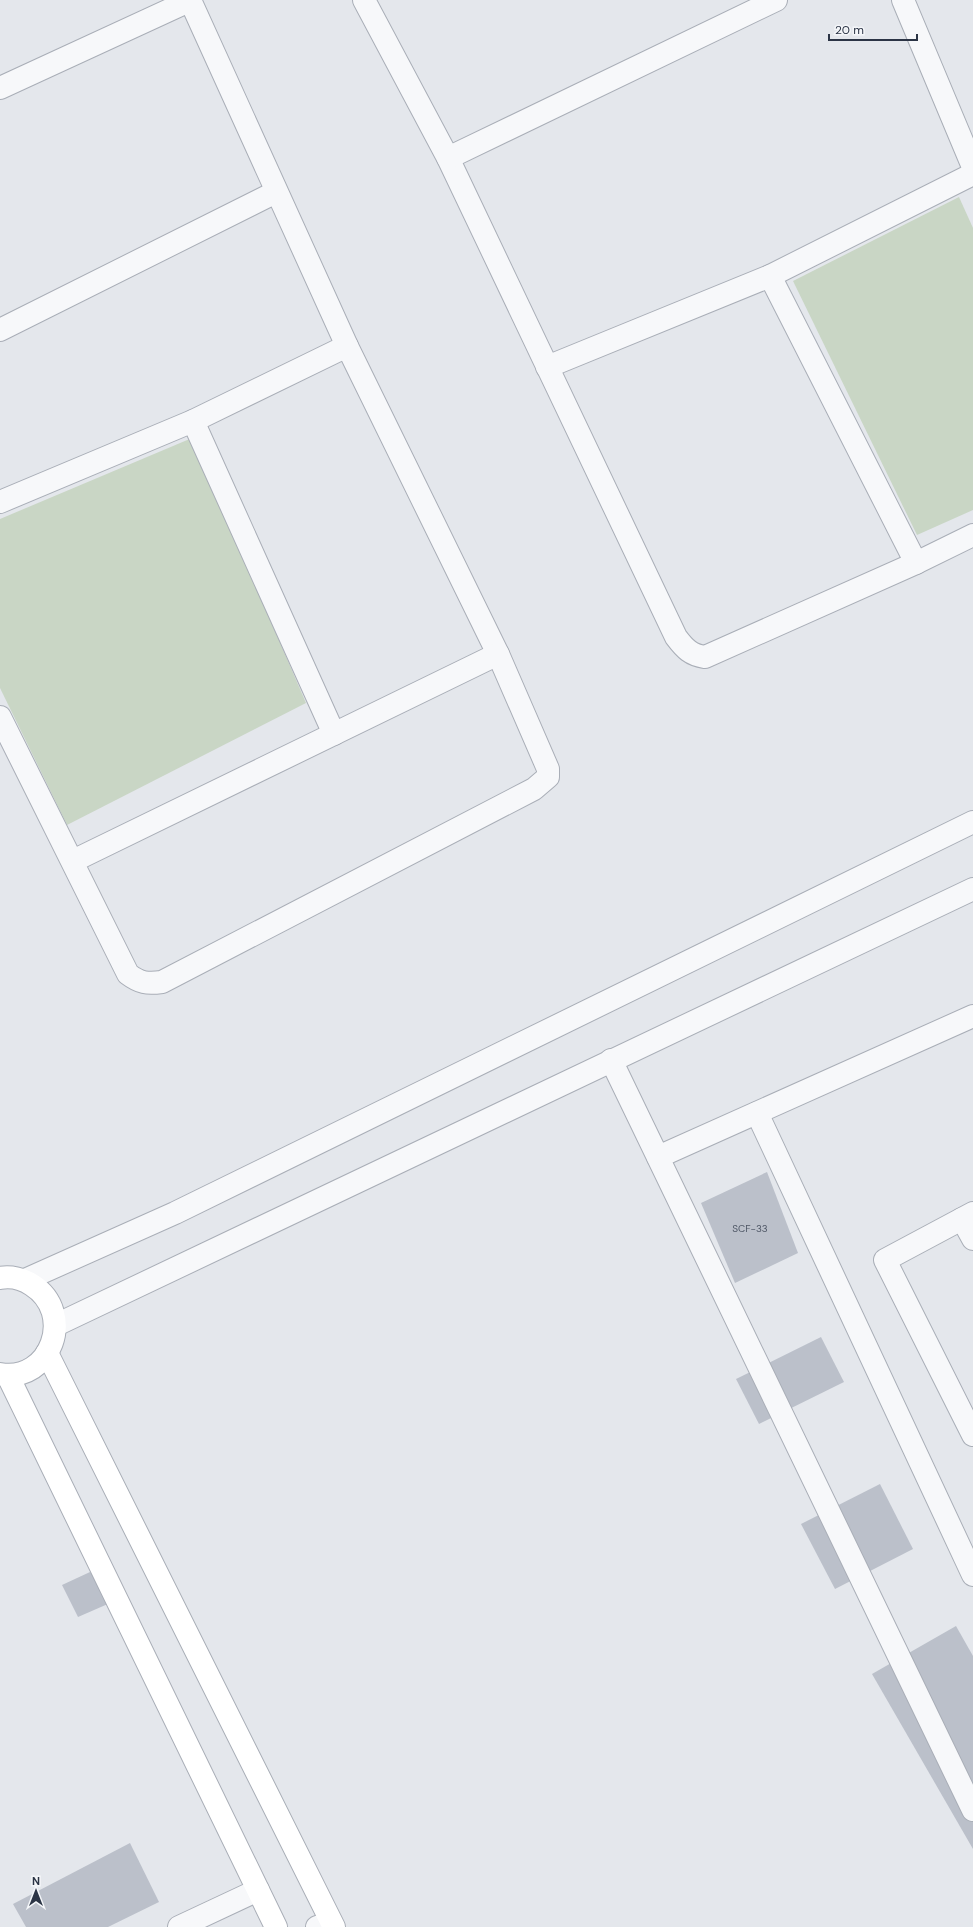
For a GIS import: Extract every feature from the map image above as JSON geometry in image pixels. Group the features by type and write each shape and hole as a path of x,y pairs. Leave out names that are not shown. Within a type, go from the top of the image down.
{"street":[{"path":"0,88 190,0 347,346 498,654 548,769 548,777 534,789 162,982 147,984 138,981 128,974 0,717"},
{"path":"364,0 448,158 676,638 694,656 705,656 916,563 973,535"},
{"path":"448,158 776,0"},
{"path":"903,0 973,167"},
{"path":"547,367 770,276 973,174"},
{"path":"0,330 276,192"},
{"path":"770,276 916,563"},
{"path":"0,502 193,421 347,346"},
{"path":"193,421 334,734"},
{"path":"73,861 498,654"},
{"path":"8,1275 175,1213 973,822"},
{"path":"56,1325 973,889"},
{"path":"658,1157 973,1016"},
{"path":"611,1060 973,1810"},
{"path":"757,1113 973,1575"},
{"path":"973,1239 968,1216 885,1260 973,1436"},
{"path":"8,1275 41,1291 52,1306 56,1325 53,1344 43,1360 27,1371 4,1375 276,1927"},
{"path":"47,1353 327,1925"},
{"path":"179,1927 258,1890"}],"green space":[{"path":"959,197 973,228 973,510 917,535 793,281"},
{"path":"192,438 306,703 67,825 0,688 0,519"}],"building":[{"path":"767,1172 798,1253 735,1283 701,1203"},
{"path":"821,1337 844,1382 759,1424 736,1379"},
{"path":"880,1484 913,1549 835,1589 801,1524"},
{"path":"90,1572 117,1600 78,1617 62,1585"},
{"path":"956,1626 973,1656 973,1849 872,1674"},
{"path":"130,1843 159,1902 108,1927 26,1927 13,1904"}]}
